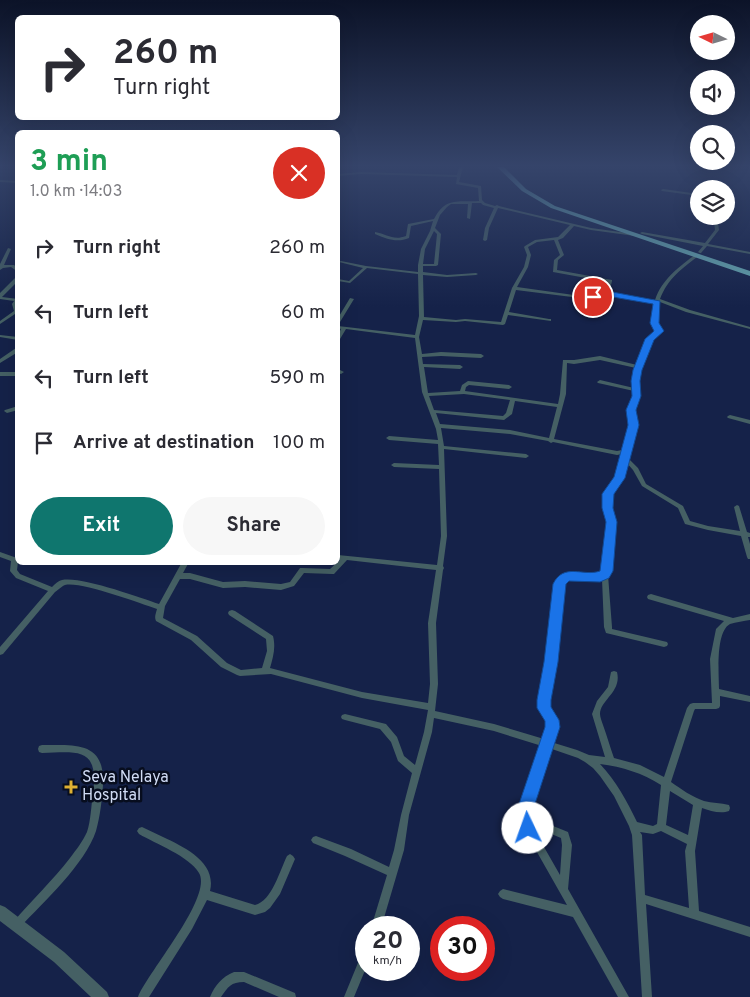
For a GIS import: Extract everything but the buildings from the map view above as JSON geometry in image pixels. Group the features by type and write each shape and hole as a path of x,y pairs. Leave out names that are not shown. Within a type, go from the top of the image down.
{"highway":[{"path":"575,214 750,270"},
{"path":"581,214 639,234"},
{"path":"699,253 750,274"}],"street":[{"path":"379,916 392,873 431,711 434,665 432,623 444,536 441,444 438,426 426,395 417,336 421,318 419,274 422,249 433,228 434,220 439,214"},
{"path":"469,214 469,218"},
{"path":"485,240 487,228 494,214"},
{"path":"527,214 604,232 639,234 750,253"},
{"path":"376,233 391,240 406,238 409,225 434,220"},
{"path":"421,318 503,324 514,288 526,267 528,255 526,247 536,241 562,236 572,225"},
{"path":"624,997 528,828 526,819 527,801 553,724 546,712 544,700 551,662 560,584 562,579 567,576 597,578 604,575 607,571 612,522 608,508 608,496 620,478 624,454 633,425 631,410 636,396 636,381 639,367 650,339 659,331 654,323 661,288 672,274 699,253 717,230 716,225"},
{"path":"420,265 436,265 439,234 433,228"},
{"path":"557,238 556,243 562,255 556,260 555,270 610,281 607,294"},
{"path":"0,268 10,249"},
{"path":"341,262 419,274 454,276 476,274"},
{"path":"0,268 12,266 15,268"},
{"path":"340,280 350,282 364,267"},
{"path":"0,297 15,281"},
{"path":"514,288 588,298 607,294 658,301 688,312 750,328"},
{"path":"0,297 15,300"},
{"path":"340,318 352,298"},
{"path":"0,323 15,313"},
{"path":"507,313 549,320"},
{"path":"341,327 417,336"},
{"path":"0,336 15,338"},
{"path":"0,361 15,350"},
{"path":"420,356 441,354 481,356"},
{"path":"551,441 563,394 565,361 574,362 600,358 639,367"},
{"path":"421,365 460,366"},
{"path":"0,374 15,374"},
{"path":"600,382 636,390"},
{"path":"462,392 464,386 468,384 509,387"},
{"path":"426,395 462,392 560,406"},
{"path":"432,411 504,418 509,414 513,400"},
{"path":"7,410 15,409"},
{"path":"730,417 750,422"},
{"path":"438,426 489,429 526,434 551,441 624,454 636,469 644,485 683,509 687,522 747,535"},
{"path":"389,438 526,456"},
{"path":"394,465 441,467"},
{"path":"737,507 747,535 750,557"},
{"path":"0,562 3,555 15,560 14,574 53,590"},
{"path":"341,558 441,568"},
{"path":"185,565 180,576 160,607 159,619 194,638 224,665 246,674 265,671 362,694 472,722 587,758 610,760 640,769 698,803 708,807 726,808"},
{"path":"180,576 190,576 223,585 244,584 280,587 292,584 302,570 332,572 336,565"},
{"path":"604,575 609,631 664,644"},
{"path":"1,650 53,590 62,583 73,582 96,587 160,607"},
{"path":"651,597 733,620"},
{"path":"232,613 270,638 271,651 265,671"},
{"path":"661,827 666,784 690,710 697,706 715,707 717,703 714,660 720,628 725,623 733,620 750,617"},
{"path":"610,760 596,711 614,686 614,674"},
{"path":"716,692 750,699"},
{"path":"345,717 383,726 394,740 401,758 416,772"},
{"path":"17,924 82,848 92,831 95,813 100,771 96,760 84,751 42,749"},
{"path":"587,758 598,768 620,798 634,826 641,898 647,997"},
{"path":"694,915 690,873 690,841 698,803"},
{"path":"526,819 564,836 567,845 564,890"},
{"path":"634,826 653,830 661,827 690,841"},
{"path":"142,831 189,857 196,863 206,879 204,894 197,910 143,997"},
{"path":"316,840 348,852 392,873"},
{"path":"204,894 255,910 261,910 270,902 290,859"},
{"path":"503,894 577,913"},
{"path":"641,898 750,932"},
{"path":"0,912 69,965 102,997"},
{"path":"215,997 226,980 237,976 244,977 292,997"},
{"path":"349,997 356,981"}],"place":[{"name":"Seva Nelaya Hospital","path":"71,787"}],"route":[{"path":"528,828 525,810 527,801 553,724 544,708 544,700 551,662 560,584 562,579 567,576 597,578 604,575 607,571 612,522 608,508 608,494 620,478 625,451 633,425 631,410 637,394 636,381 638,370 651,337 658,334 659,331 654,323 657,302 609,296 607,294 593,297"}]}
